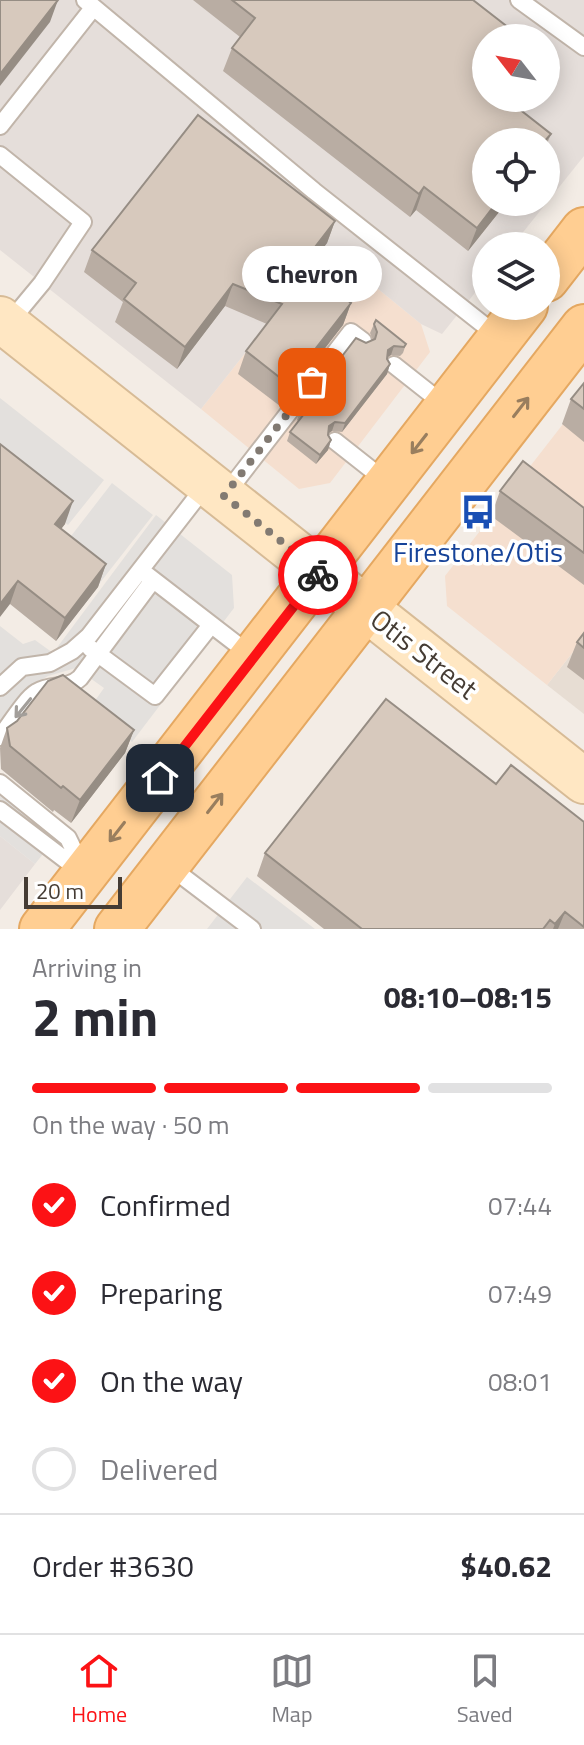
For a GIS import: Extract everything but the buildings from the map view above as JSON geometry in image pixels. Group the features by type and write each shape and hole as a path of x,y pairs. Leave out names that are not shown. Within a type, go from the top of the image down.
{"main road":[{"path":"560,261 584,230"},
{"name":"Otis Street","path":"3,322 584,781"},
{"path":"42,929 513,322"},
{"path":"117,929 584,327"}],"lane":[{"path":"519,0 584,47"},
{"path":"0,126 89,4 314,191 513,322"},
{"path":"0,155 83,222 42,283 3,322"},
{"path":"0,687 22,667 50,663 82,642 139,569 216,489 299,412 351,332 363,341"},
{"path":"394,365 447,406"},
{"path":"335,441 388,483"},
{"path":"139,569 254,657"},
{"path":"0,737 35,693 75,682 153,580"},
{"path":"82,642 155,696 211,625"},
{"path":"0,783 68,838 76,850 84,874"},
{"path":"0,810 84,874"},
{"path":"168,865 252,929"}],"shaded area":[{"path":"0,0 584,0 584,156 560,186 560,128 472,128 472,216 536,216 523,232 472,232 472,296 442,334 421,324 328,248 201,409 0,250"},
{"path":"328,248 421,324 430,352 330,483 299,489 201,409"},
{"path":"584,397 584,638 547,685 447,606 445,576"},
{"path":"0,398 104,480 68,525 0,471"},
{"path":"112,483 153,515 99,584 58,553"},
{"path":"156,515 232,575 234,608 132,742 89,709 104,688 76,668 48,676 26,689 0,722 0,626 23,644 35,640 53,653"},
{"path":"584,638 584,714 547,685"},
{"path":"0,787 59,834 35,864 0,836"},
{"path":"0,836 35,864 0,910"},
{"path":"247,877 315,929 207,929"}],"way so far":[{"path":"312,382 224,496 320,572 318,575"}],"place":[{"name":"Chevron","path":"312,382"},
{"name":"Firestone/Otis","path":"478,512"}],"route":[{"path":"160,778 318,575"}]}
